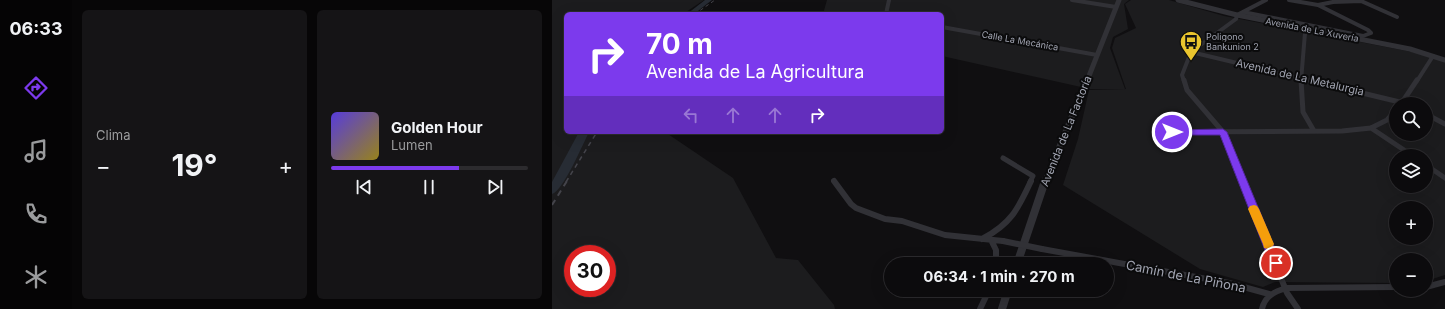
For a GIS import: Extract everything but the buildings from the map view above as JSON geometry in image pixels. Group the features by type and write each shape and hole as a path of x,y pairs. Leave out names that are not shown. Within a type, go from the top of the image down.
{"street":[{"path":"886,12 889,0"},
{"path":"1072,0 1116,7"},
{"name":"Avenida de La Factoría","path":"1019,257 1050,169 1119,0"},
{"name":"Avenida de La Xuvería","path":"1178,0 1237,15 1406,49 1445,60"},
{"path":"1266,0 1237,15 1236,18 1191,52 1182,75 1187,90 1223,132 1290,299 1298,309"},
{"path":"1243,12 1363,36 1371,33 1368,30 1318,5 1289,0"},
{"path":"1318,5 1333,2 1361,1 1397,17"},
{"name":"Calle La Mecánica","path":"944,27 1097,55"},
{"path":"1305,33 1302,78 1303,112 1314,131"},
{"name":"Avenida de La Metalurgia","path":"1191,52 1389,99"},
{"path":"1408,97 1433,56"},
{"path":"1172,132 1342,131 1371,128 1389,118"},
{"path":"1433,118 1445,124"},
{"path":"1371,128 1402,149"},
{"path":"982,239 1002,228 1012,219 1033,176 1003,158"},
{"path":"1433,170 1445,178"},
{"name":"Camín de La Piñona","path":"834,181 851,204 856,208 885,219 902,220 945,235 1003,241 1229,283 1269,294"},
{"path":"991,240 996,250 996,257"},
{"path":"1433,285 1445,282"},
{"path":"1262,309 1263,301 1269,294 1286,288 1389,287"},
{"path":"980,309 986,297"},
{"path":"1002,309 1006,297"}],"shaded area":[{"path":"552,0 704,0 686,12 564,12 564,134 668,134 733,178 776,258 798,260 834,305 835,309 552,309"},
{"path":"827,0 1129,0 1124,4 1128,29 1113,37 1110,48 1125,89 1090,89 944,56 944,12 824,12"},
{"path":"1131,0 1169,0 1224,16 1428,55 1445,61 1445,275 1433,279 1433,253 1389,253 1389,283 1275,282 1263,287 1200,269 1063,185 1078,139 1089,90 1126,89 1112,48 1115,38 1136,28 1125,4"}],"waterway":[{"path":"693,12 709,0"},
{"path":"552,190 560,179 583,134"}],"railway":[{"path":"698,12 715,0"},
{"path":"566,182 596,134"},
{"path":"552,205 567,181"}],"slow traffic":[{"path":"1254,209 1268,244"}],"place":[{"name":"Poligono Bankunion 2","path":"1191,62"}],"route":[{"path":"1172,132 1223,132 1276,263"}]}
